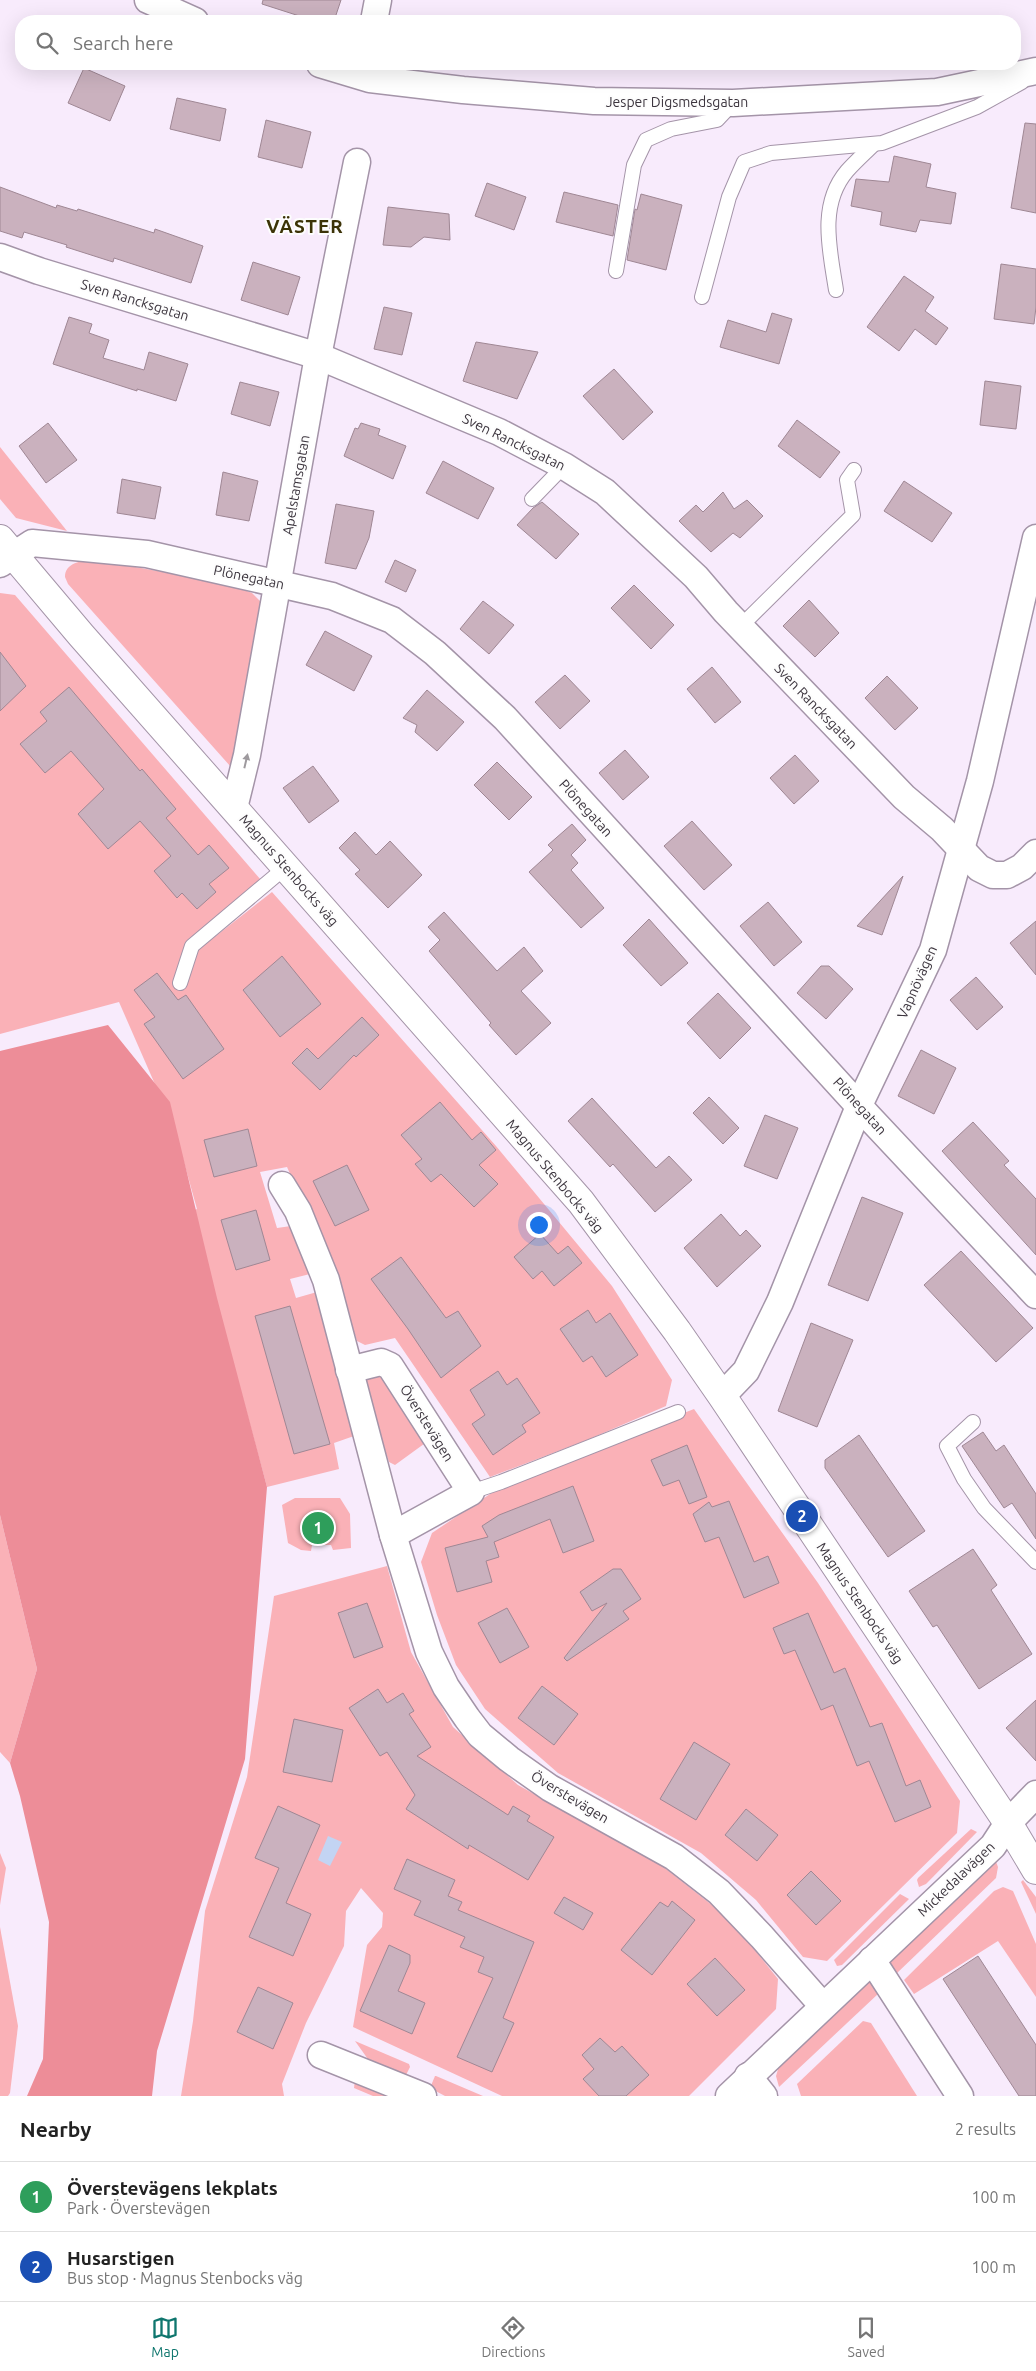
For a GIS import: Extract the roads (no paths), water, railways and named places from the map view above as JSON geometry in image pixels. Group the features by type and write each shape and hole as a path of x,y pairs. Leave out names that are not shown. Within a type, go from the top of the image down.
{"street":[{"path":"148,0 182,15"},
{"path":"375,15 378,0"},
{"name":"Jesper Digsmedsgatan","path":"340,70 370,79 463,90 594,101 733,104 937,92 1036,72"},
{"name":"Apelstamsgatan","path":"234,808 247,755 318,356 358,162"},
{"name":"Sven Rancksgatan","path":"0,257 39,272 318,356 499,432 564,466 605,492 696,577 740,627 904,797 942,829 979,868 993,875 1007,875 1022,867 1036,853"},
{"name":"Vapnövägen","path":"722,1396 746,1371 776,1310 860,1105 933,950 980,780 1036,538"},
{"name":"Plönegatan","path":"4,552 32,543 147,554 332,596 392,620 455,670 505,718 1036,1295"},
{"name":"Magnus Stenbocks väg","path":"4,552 81,635 581,1202 677,1331 722,1396 1008,1823 1036,1870"},
{"name":"Överstevägen","path":"282,1185 298,1211 323,1270 393,1535 429,1652 446,1687 480,1735 509,1759 550,1788 674,1857 718,1892 762,1937 822,2006"},
{"name":"Överstevägen","path":"349,1370 381,1362 390,1366 471,1492"},
{"path":"393,1535 471,1492"},
{"name":"Mickedalavägen","path":"729,2096 756,2086 822,2006 992,1846 1008,1823 1036,1794"},
{"path":"872,1960 960,2096"},
{"path":"321,2055 423,2096"}],"lane":[{"path":"702,297 729,197 744,162 771,153 874,144 977,107 1036,72"},
{"path":"616,272 634,165 646,140 671,129 717,120 733,104"},
{"path":"836,290 828,240 830,205 845,173 874,144"},
{"path":"532,500 564,466"},
{"path":"740,627 853,515 847,480 854,470"},
{"path":"180,983 192,946 286,867"},
{"path":"471,1492 678,1412"},
{"path":"973,1422 947,1446 964,1479 984,1508 1036,1562"}],"water":[{"path":"328,1836 342,1842 330,1866 318,1860"}],"place":[{"name":"Husarstigen","path":"802,1516"},
{"name":"Överstevägens lekplats","path":"318,1528"}],"district":[{"name":"VÄSTER","path":"305,226"}]}
